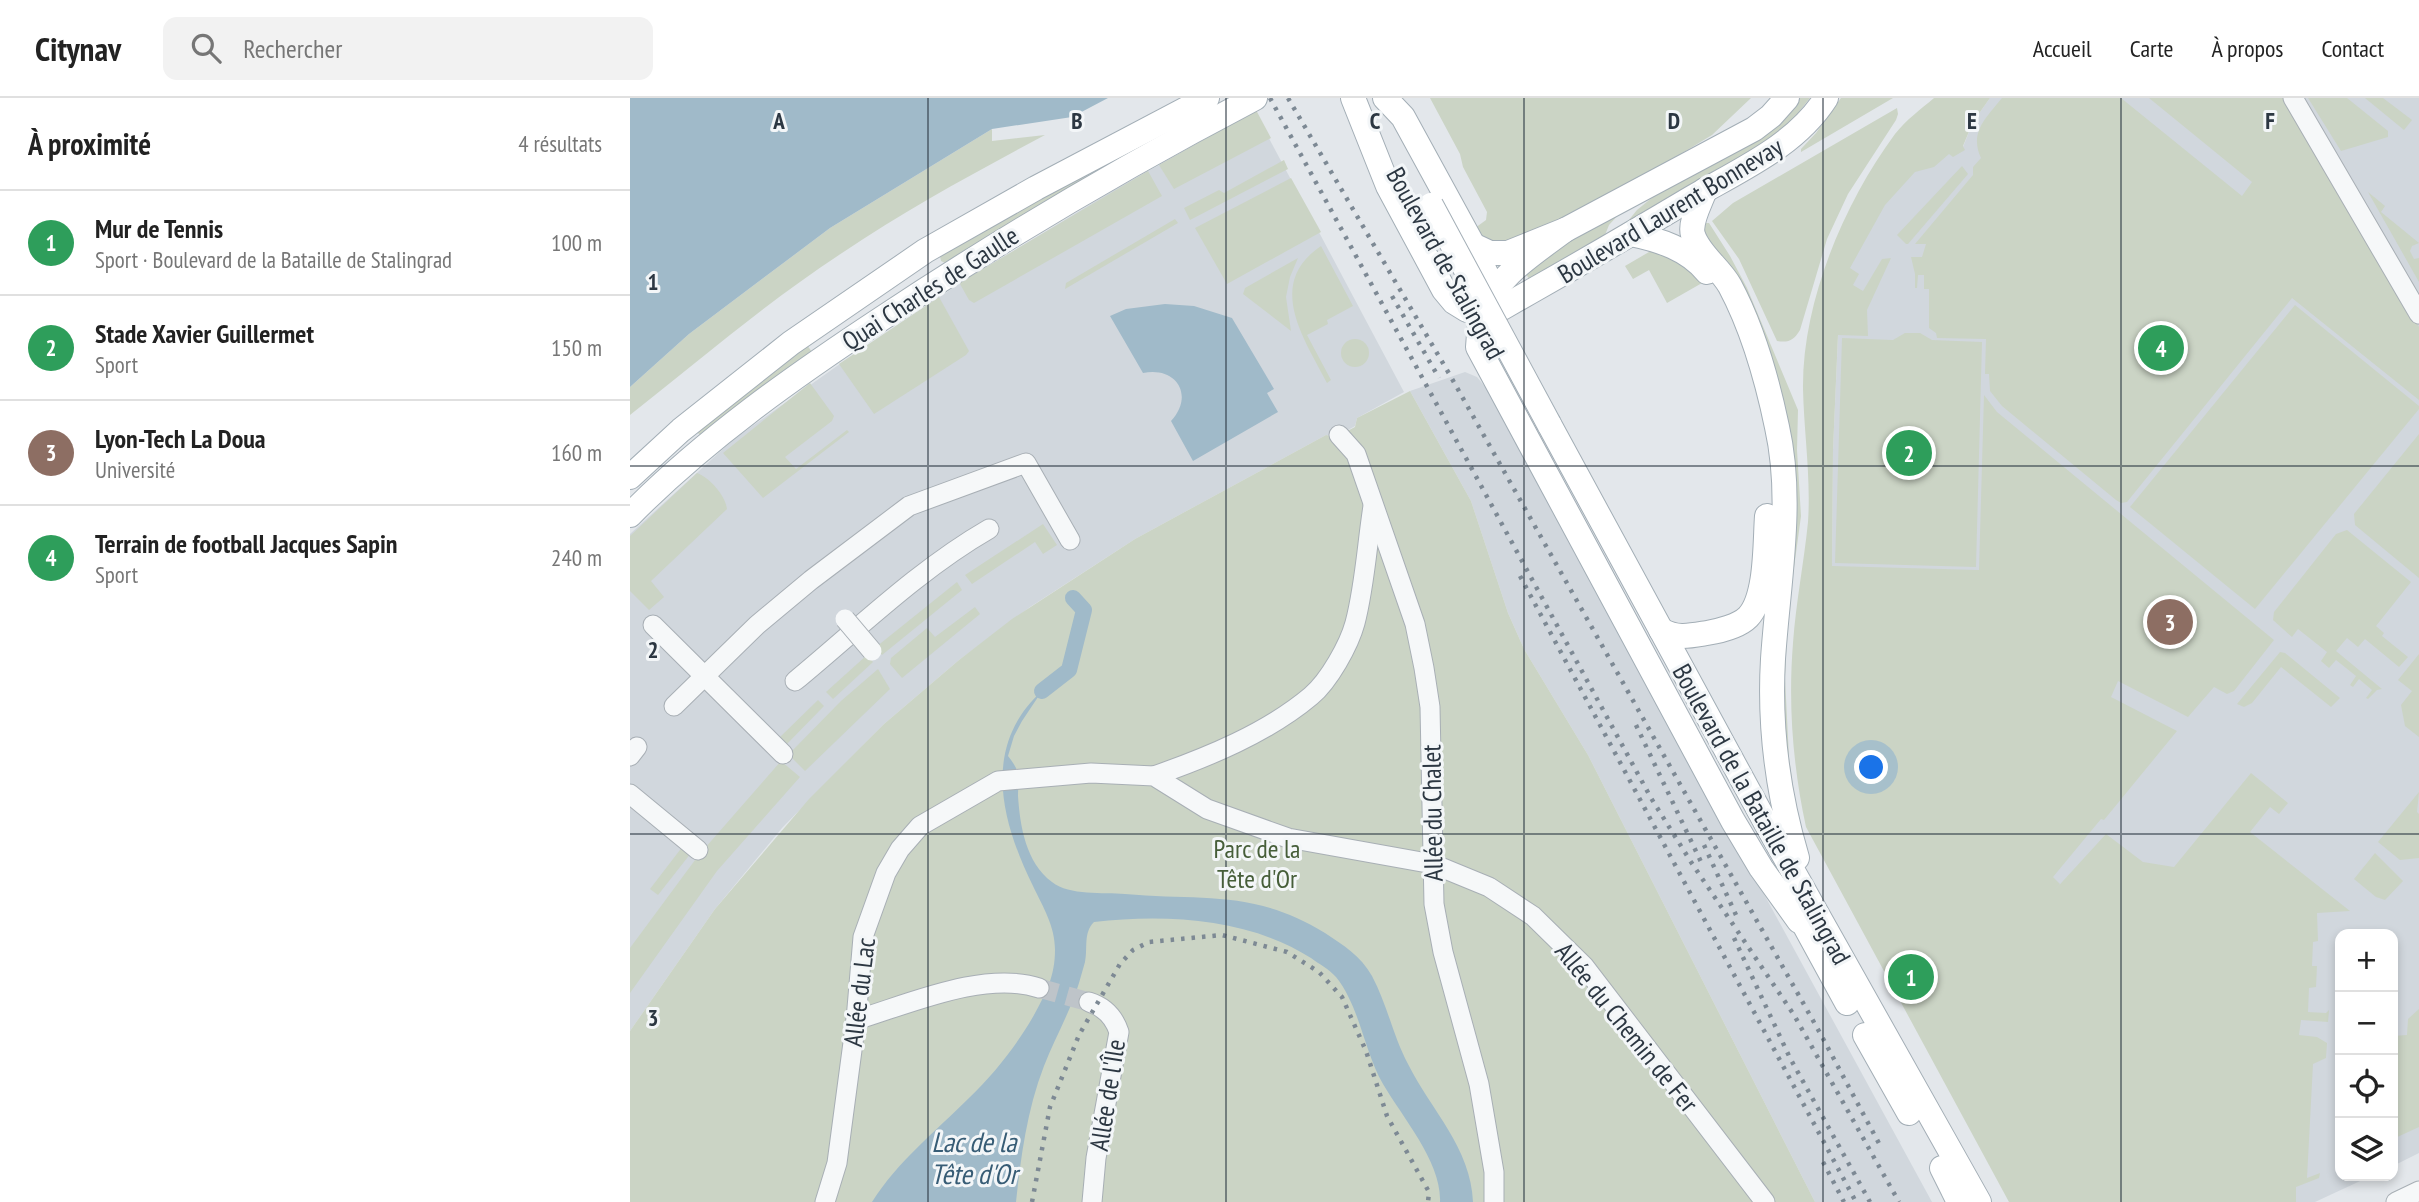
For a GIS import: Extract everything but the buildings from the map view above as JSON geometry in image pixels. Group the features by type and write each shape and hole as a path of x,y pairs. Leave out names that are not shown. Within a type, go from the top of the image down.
{"main road":[{"name":"Quai Charles de Gaulle","path":"630,477 681,430 791,343 934,245 1207,98"},
{"name":"Quai Charles de Gaulle","path":"630,515 702,450 800,373 846,341 961,265 1067,201 1146,155 1255,98"},
{"path":"1354,98 1388,186 1444,290 1454,302 1467,310 1493,305"},
{"name":"Boulevard de Stalingrad","path":"1354,98 1543,425"},
{"name":"Boulevard de Stalingrad","path":"1377,98 1543,425"},
{"path":"1385,98 1403,117 1469,237 1493,305"},
{"path":"1683,167 1725,136 1764,98"},
{"name":"Boulevard Laurent Bonnevay","path":"1565,230 1754,129 1787,98"},
{"name":"Boulevard Laurent Bonnevay","path":"1493,305 1631,234 1795,135 1826,98"},
{"path":"1705,190 1693,223 1693,236 1724,276 1754,339 1781,443 1785,490 1773,662 1773,733 1787,824 1809,898"},
{"path":"1469,237 1490,253 1508,253 1565,230"},
{"path":"1565,230 1516,268 1493,305 1478,347 1733,821 1761,868 1812,939"},
{"path":"1631,234 1663,240 1703,267 1716,282 1745,347 1763,413 1769,450 1769,488 1761,585 1748,616 1741,622 1715,632 1693,636 1672,637 1661,630"},
{"name":"Boulevard de la Bataille de Stalingrad","path":"1543,425 1661,630 1766,825 1979,1202"},
{"name":"Boulevard de la Bataille de Stalingrad","path":"1543,425 1812,939 1959,1202"}],"street":[{"path":"2293,98 2419,314"},
{"name":"Allée du Chalet","path":"1339,435 1356,454 1415,624 1424,668 1430,707 1436,916 1443,952 1479,1084 1494,1172 1494,1202"},
{"path":"674,706 757,625 811,580 909,506 1026,463 1040,503 1070,540"},
{"path":"1154,776 1223,748 1272,723 1313,695 1339,660 1354,623 1373,501"},
{"path":"796,681 909,585 989,529"},
{"path":"845,619 877,656"},
{"path":"653,625 783,754"},
{"name":"Allée du Chemin de Fer","path":"1022,778 1091,773 1154,776 1207,809 1288,838 1433,864 1489,887 1533,916 1584,966 1765,1202"},
{"name":"Allée du Lac","path":"825,1202 837,1163 856,1020 863,937 886,873 920,826 998,781 1022,778"},
{"path":"630,794 693,846"},
{"path":"856,1020 942,993 978,985 1014,983 1039,988"},
{"name":"Allée de l'Île","path":"1089,1002 1100,1006 1116,1021 1119,1032 1096,1158 1092,1202"},
{"path":"2396,1202 2419,1191"}],"shaded area":[{"path":"1990,98 2419,98 2419,1153 2398,1164 2398,929 2335,929 2335,1181 2360,1181 2315,1202 2282,1202 1993,919 1832,567 1833,450 1839,314 1847,268 1883,203 1913,170 1949,151 1964,149 1973,122"},
{"path":"1255,112 1404,392 1357,418 1355,426 1336,437 1326,435 1135,539 1030,607 959,660 884,724 782,828 715,909 630,1031 630,534 734,439 837,366 959,284 1114,190"},
{"path":"1465,372 1477,377 1491,394 1932,1202 1815,1202 1588,755 1524,649 1508,613 1471,501 1410,391"}],"green space":[{"path":"1430,98 1751,98 1712,135 1679,155 1528,237 1500,242 1488,239 1475,228 1486,220 1487,212"},
{"path":"1798,98 1810,98 1790,123 1771,139 1624,226 1637,210 1659,192"},
{"path":"1841,98 1893,98 1801,152 1801,149"},
{"path":"1934,98 1990,98 1973,122 1963,146 1965,150 1953,157 1949,154 1934,167 1915,172 1885,205 1850,268 1859,274 1853,285 1863,291 1882,259 1891,258 1867,310 1868,336 1838,335 1832,566 1979,570 1984,395 1997,412 2274,640 2234,691 2227,694 2214,687 2188,717 2118,681 2111,697 2177,731 2053,877 2060,884 2052,893 2106,834 2143,862 2174,867 2251,773 2288,803 2279,814 2270,807 2250,832 2350,911 2317,913 2318,941 2313,942 2312,966 2317,966 2316,987 2309,988 2308,1012 2326,1013 2329,1010 2328,1022 2301,1020 2299,1035 2317,1037 2327,1043 2326,1058 2313,1064 2307,1178 2320,1173 2319,1178 2296,1187 2296,1202 2009,1202 1806,827 1795,759 1791,689 1794,628 1809,505 1803,389 1810,322 1829,255 1859,191 1895,134"},
{"path":"2002,98 2121,98 2242,196 2252,182 2149,98 2285,98 2419,327 2419,400 2292,298 2127,502 2116,500 2002,406 1990,391 1989,374 1985,374 1986,339 1937,338 1936,333 1929,328 1929,289 1924,289 1924,275 1918,275 1915,288 1911,257 1922,257 1926,244 1915,244 1973,175 1973,167 1981,158 1978,133 1985,119"},
{"path":"2308,98 2347,98 2388,131 2388,137 2341,151"},
{"path":"2365,98 2383,98 2412,120 2404,130"},
{"path":"1897,108 1896,120 1848,194 1827,239 1800,330 1791,340 1777,341 1739,259 1712,221 1733,203"},
{"path":"1256,110 1271,138 1174,189 1159,165"},
{"path":"992,129 992,141 1045,135 917,206 842,253 760,311 630,415 630,387 689,334 830,228"},
{"path":"1132,148 1134,152 945,263 941,261 940,256"},
{"path":"1284,160 1288,169 1190,220 1184,208 1219,190 1224,193"},
{"path":"1962,166 1968,174 1906,244 1897,235"},
{"path":"1148,171 1162,196 974,303 969,300 961,282"},
{"path":"1291,178 1321,232 1227,284 1195,228"},
{"path":"2368,192 2385,206 2381,212 2419,243 2412,246 2410,251 2414,259 2419,258 2419,282"},
{"path":"1620,213 1609,225 1603,240 1531,282 1523,269 1539,257"},
{"path":"1175,219 1178,223 1065,289 1066,283"},
{"path":"1699,223 1709,223 1747,288 1798,410 1797,450 1801,516 1788,612 1785,678 1789,758 1797,815 1779,753 1789,473 1713,254"},
{"path":"1661,245 1709,279 1667,303 1649,270 1633,279 1625,266"},
{"path":"1321,246 1353,306 1307,335 1331,380 1327,383 1300,330 1292,294 1295,277 1304,261"},
{"path":"1298,258 1286,297 1291,331 1243,294 1245,288"},
{"path":"939,297 969,351 874,414 839,364"},
{"path":"2295,305 2419,406 2419,409 2255,609 2130,507"},
{"path":"1905,333 1920,333 1932,340 1982,342 1976,567 1835,563 1842,338 1893,340"},
{"path":"1355,339 1365,343 1369,353 1365,363 1355,367 1345,363 1341,353 1345,343"},
{"path":"807,345 812,352 701,436 697,432"},
{"path":"810,383 834,416 832,421 785,457 796,469 847,430 849,432 763,498 723,453"},
{"name":"Parc de la Tête d'Or","path":"1410,391 1471,501 1508,613 1524,649 1588,755 1815,1202 630,1202 630,1031 715,909 809,799 884,724 1012,619 1135,539 1326,435 1336,437 1355,427 1357,418"},
{"path":"2419,434 2419,578 2355,525 2354,514"},
{"path":"697,473 707,478 716,488 724,498 727,509 651,581 664,597 649,610 630,591 630,536"},
{"path":"1043,524 1057,545 1043,554 1035,542 972,584 965,575"},
{"path":"2347,530 2411,582 2376,626 2384,633 2382,636 2408,657 2399,667 2365,639 2358,647 2347,638 2336,651 2382,689 2368,699 2366,698 2372,690 2359,679 2353,687 2350,685 2356,676 2336,660 2329,668 2321,661 2327,652 2298,629 2292,637 2273,620 2274,612 2336,534"},
{"path":"957,582 962,590 882,655 876,647"},
{"path":"975,607 980,614 902,678 890,664 891,658 927,628 935,637"},
{"path":"2280,652 2285,653 2340,698 2331,707 2281,667 2252,703 2244,707 2237,704"},
{"path":"2419,654 2419,737 2405,726 2401,705 2412,691 2398,680"},
{"path":"867,655 873,662 833,699 826,692"},
{"path":"878,669 890,689 805,771 791,757 791,752 841,701"},
{"path":"818,700 824,706 785,746 778,739"},
{"path":"781,761 800,777 717,871 630,993 630,948 698,856"},
{"path":"2419,792 2419,858 2400,860 2378,842"},
{"path":"683,846 691,853 658,895 650,889"},
{"path":"2375,853 2403,881 2385,900 2376,897 2354,879"},
{"path":"2419,1009 2419,1127 2398,1137 2398,1036 2407,1035 2408,1019"}],"water":[{"path":"630,98 1108,98 1072,117 992,129 830,228 689,334 630,387"},
{"path":"1165,304 1194,306 1232,318 1274,389 1267,393 1278,412 1193,461 1171,421 1181,402 1178,385 1173,378 1165,374 1143,373 1110,316 1126,309"},
{"name":"Lac de la Tête d'Or","path":"1042,691 1014,736 1008,756 1018,774 1019,808 1026,843 1043,874 1068,890 1251,903 1299,919 1345,947 1363,963 1372,976 1408,1064 1458,1147 1471,1182 1473,1202 1440,1202 1439,1187 1428,1156 1383,1084 1351,1002 1336,977 1311,958 1261,934 1206,922 1149,919 1094,922 1088,931 1085,962 1079,983 1033,1099 1016,1202 872,1202 905,1160 1005,1059 1027,1026 1049,984 1055,959 1053,933 1012,836 1003,785 1004,760 1010,736 1023,713"}],"waterway":[{"path":"1042,691 1069,670 1084,610 1073,598"}],"tunnel":[{"path":"1039,988 1089,1002"}],"railway":[{"path":"1270,98 1651,798 1794,1015 1899,1202"},
{"path":"1288,98 1451,377 1820,1033 1882,1149"},
{"path":"1392,296 1439,378"},
{"path":"1520,576 1856,1202"},
{"path":"1636,725 1702,864"},
{"path":"1704,845 1736,915"},
{"path":"1032,1202 1050,1107 1079,1035 1120,964 1133,950 1149,942 1222,935 1287,952 1319,972 1342,997 1366,1051 1387,1116 1429,1192 1428,1202"},
{"path":"1734,938 1790,1058 1870,1202"},
{"path":"1823,1162 1844,1202"}],"place":[{"name":"Terrain de football Jacques Sapin","path":"2161,348"},
{"name":"Stade Xavier Guillermet","path":"1909,453"},
{"name":"Lyon-Tech La Doua","path":"2170,622"},
{"name":"Mur de Tennis","path":"1911,977"}]}
